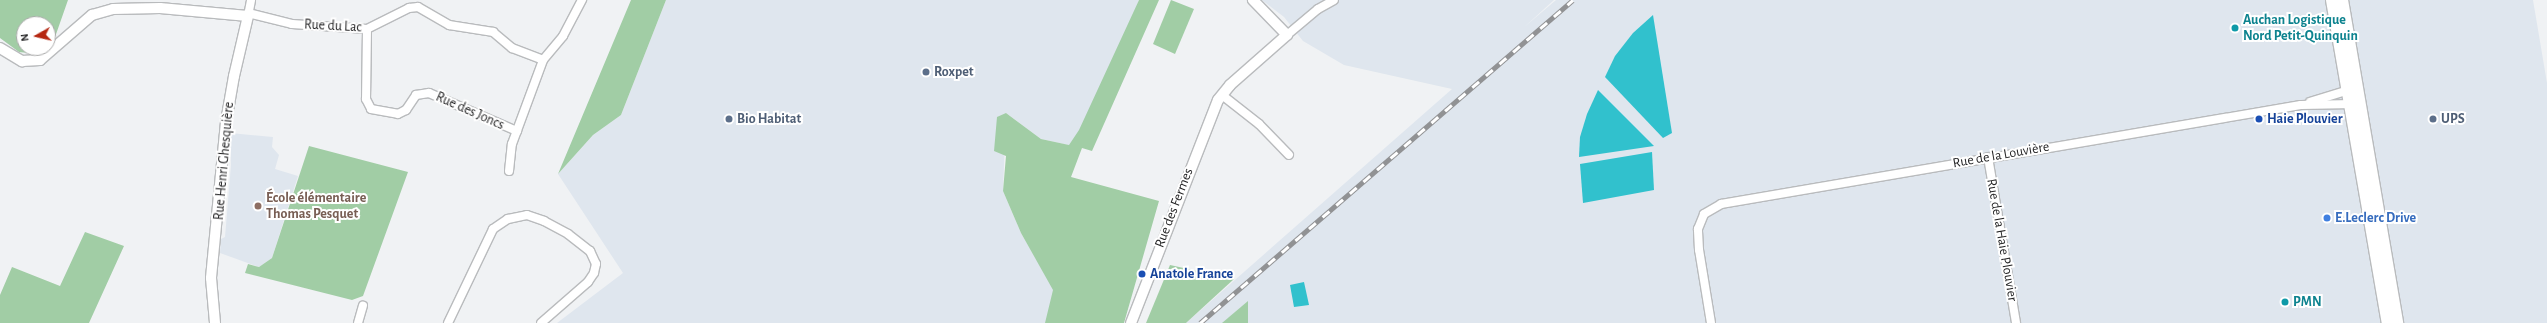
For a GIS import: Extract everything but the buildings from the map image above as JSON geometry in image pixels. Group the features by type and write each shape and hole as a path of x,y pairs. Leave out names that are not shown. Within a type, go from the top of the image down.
{"main road":[{"path":"2332,0 2352,89 2397,323"},
{"path":"2342,0 2352,89"},
{"path":"2355,104 2388,323"}],"street":[{"name":"Rue Henri Ghesquière","path":"215,323 211,278 226,122 251,0"},
{"path":"543,60 559,42 582,0"},
{"path":"1253,0 1286,35 1318,9 1334,0"},
{"name":"Rue du Lac","path":"248,15 292,24 367,29 409,8 418,6 449,25 493,32 512,48 543,60"},
{"path":"0,48 22,61 40,60 92,16 113,8 160,8 248,15"},
{"name":"Rue des Joncs","path":"367,29 366,99 371,109 398,114 406,110 416,95 429,93 517,131"},
{"name":"Rue des Fermes","path":"1131,323 1204,132 1222,95 1286,35"},
{"name":"Rue des Joncs","path":"510,171 511,149 543,60"},
{"name":"Rue de la Louvière","path":"1711,323 1697,239 1699,222 1704,214 1728,202 2301,105 2352,89"},
{"path":"1222,95 1259,124 1289,155"},
{"name":"Rue de la Louvière","path":"2301,105 2355,104"},
{"name":"Rue de la Haie Plouvier","path":"1988,157 2016,323"},
{"path":"448,323 486,241 497,225 515,216 527,215 544,221 568,234 587,248 595,259 594,273 582,287 541,323"},
{"path":"358,323 363,306"}],"shaded area":[{"path":"666,0 1139,0 1082,148 1041,139 1006,113 1003,191 1021,233 1054,290 1046,323 557,323 623,273 558,174 593,135 621,115"},
{"path":"1262,0 1554,0 1522,29 1556,0 2533,0 2547,83 2547,323 1186,323 1452,89 1344,65 1303,41 1284,17"},
{"name":"École élémentaire Thomas Pesquet","path":"230,133 273,137 272,147 279,155 275,169 298,176 272,258 259,267 220,253 221,239 225,237 231,165"}],"green space":[{"path":"0,0 68,0 56,34 56,16 16,16 16,50 0,38"},
{"path":"631,0 666,0 621,115 593,135 558,174"},
{"path":"1139,0 1159,0 1092,151 1082,148 1071,177 1159,201 1124,323 1045,323 1053,290 1021,233 1003,191 1006,156 994,151 997,117 1006,113 1041,139 1069,145 1079,130"},
{"path":"1171,0 1194,9 1175,54 1153,44"},
{"path":"309,146 408,172 363,296 352,300 245,273 248,264 259,267 272,258"},
{"path":"85,232 124,246 89,323 0,323 0,295 12,267 60,286"},
{"path":"1170,265 1234,279 1186,323 1146,323"},
{"path":"1248,301 1248,323 1222,323"}],"water":[{"path":"1653,15 1672,133 1663,138 1605,77 1615,56 1633,33"},
{"path":"1598,90 1654,146 1579,157 1580,137 1587,114"},
{"path":"1652,152 1654,190 1583,203 1580,164"},
{"path":"1304,282 1309,305 1294,307 1290,285"}],"railway":[{"path":"1200,323 1573,0"}],"place":[{"name":"Auchan Logistique Nord Petit-Quinquin","path":"2235,28"},
{"name":"Roxpet","path":"926,72"},
{"name":"Bio Habitat","path":"729,119"},
{"name":"Haie Plouvier","path":"2259,119"},
{"name":"UPS","path":"2433,119"},
{"name":"École élémentaire Thomas Pesquet","path":"258,206"},
{"name":"E.Leclerc Drive","path":"2327,218"},
{"name":"Anatole France","path":"1142,274"},
{"name":"PMN","path":"2285,302"}]}
